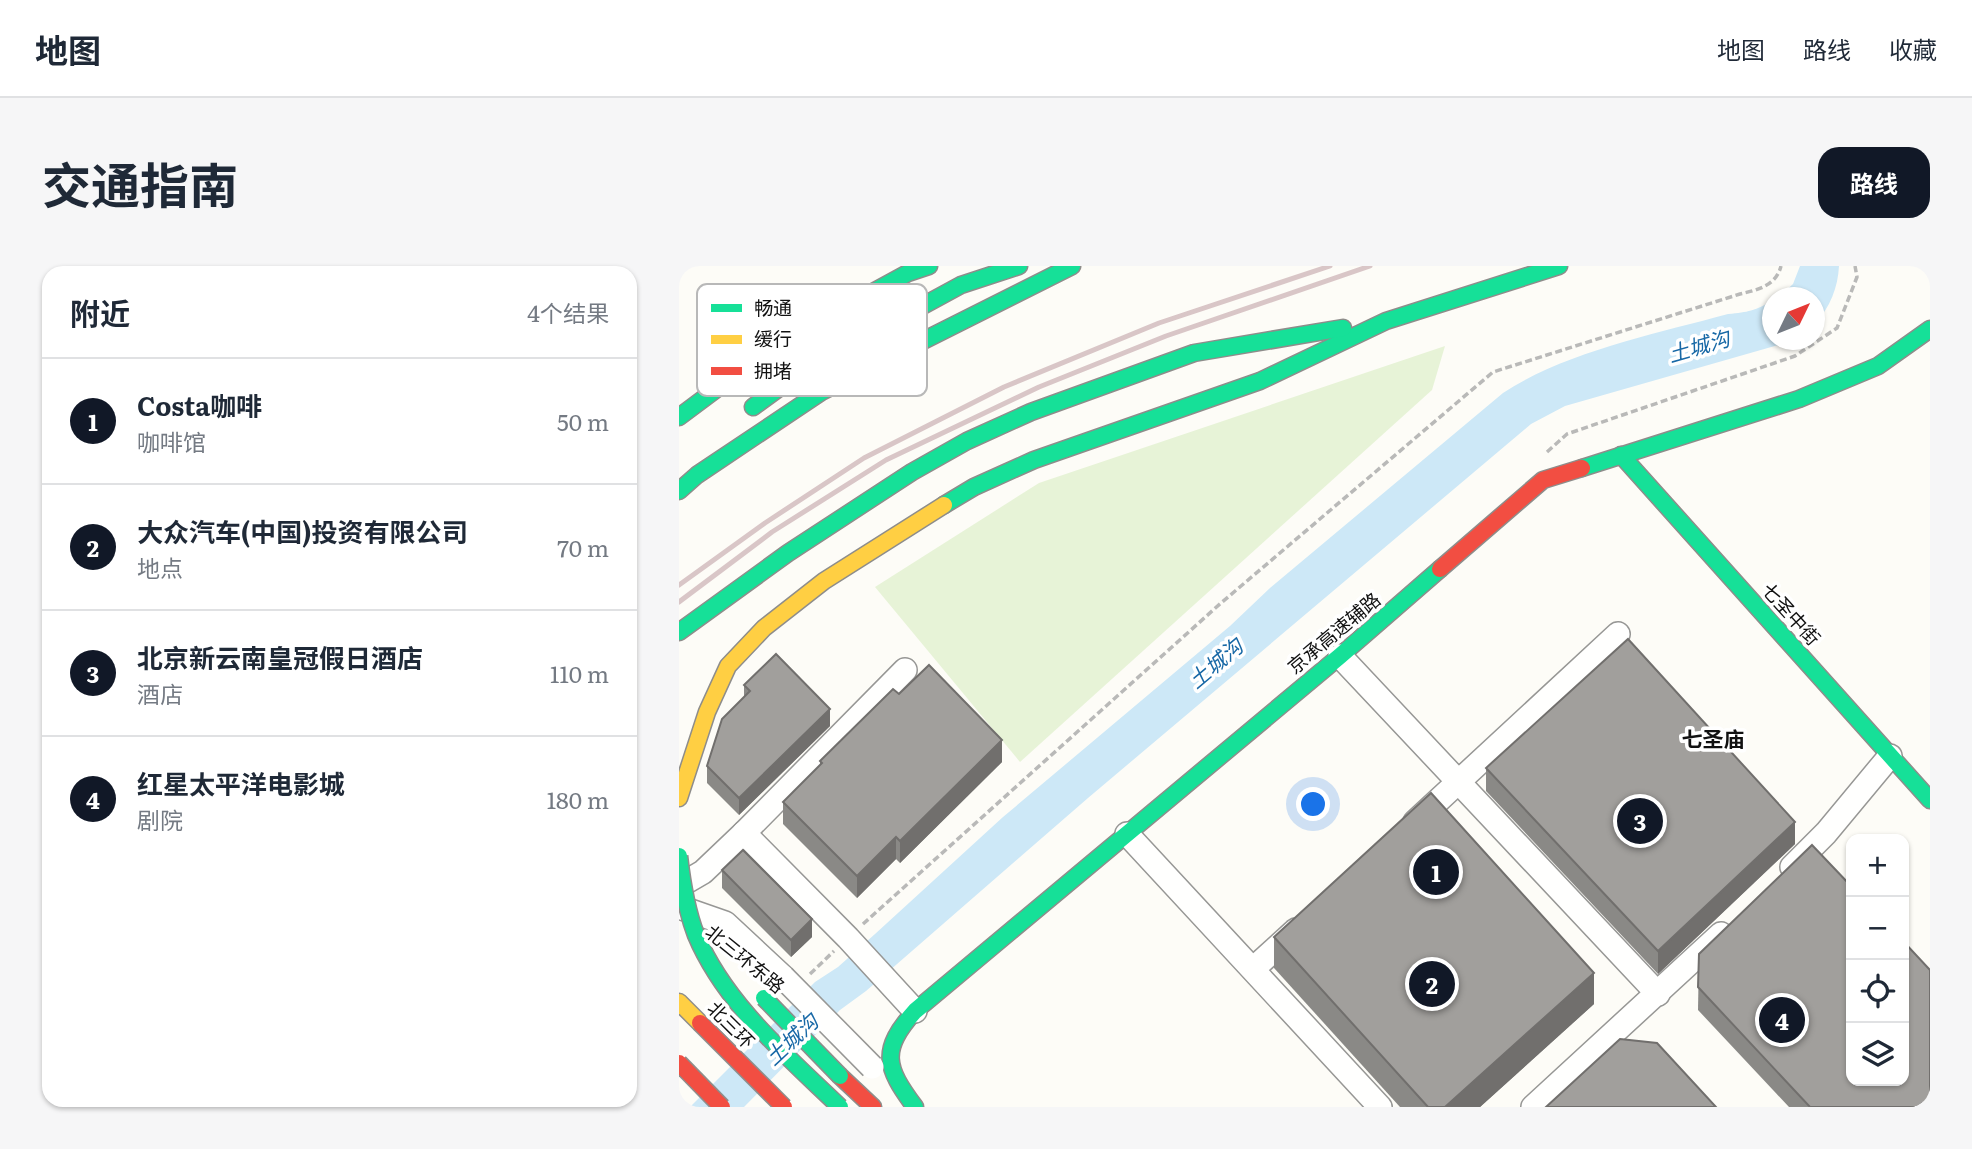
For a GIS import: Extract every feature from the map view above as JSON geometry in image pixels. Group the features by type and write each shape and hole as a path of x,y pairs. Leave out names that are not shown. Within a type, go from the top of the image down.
{"main road":[{"path":"888,284 929,266"},
{"path":"927,304 961,285 1019,266"},
{"path":"927,339 1072,266"},
{"path":"679,798 695,743 728,666 764,628 824,581 903,529 974,487 1034,460 1261,381 1386,321 1559,266"},
{"path":"679,632 788,553 912,472 967,441 1031,412 1194,353 1386,321"},
{"name":"京承高速辅路","path":"915,1107 894,1082 890,1046 898,1028 915,1011 1341,656 1543,480 1799,398 1878,366 1930,329"},
{"path":"679,417 707,396"},
{"path":"735,420 768,396"},
{"path":"679,491 697,475 815,396"},
{"name":"七圣中街","path":"1621,455 1930,800"},
{"path":"679,856 686,904 702,947 742,1011 839,1107"},
{"name":"北三环东路","path":"679,934 753,990 873,1107"},
{"name":"北三环","path":"679,1002 784,1107"},
{"path":"679,1063 722,1107"}],"street":[{"path":"1397,838 1618,634"},
{"path":"1341,656 1658,994"},
{"path":"679,886 703,872 744,833 905,670"},
{"path":"1775,883 1826,833 1890,756"},
{"path":"744,833 915,1011"},
{"path":"1127,834 1380,1107"},
{"path":"679,907 725,923 872,1067 899,1107"},
{"path":"1253,969 1314,913"},
{"path":"1533,1107 1736,920"}],"path":[{"path":"808,976 851,942 1221,603 1493,372 1765,288 1781,271 1781,266"},
{"path":"1567,435 1795,356 1837,328 1857,277 1856,266"}],"green space":[{"path":"1445,346 1432,390 1020,762 875,587 1039,483"}],"water":[{"path":"1800,266 1839,266 1837,282 1825,311 1825,287 1790,287"},
{"name":"土城沟","path":"1762,306 1762,350 1565,406 1531,424 1088,798 866,991 840,1010 744,1107 690,1107 815,982 838,967 1003,817 1503,393 1554,366 1582,355"}],"building":[{"path":"1628,639 1795,822 1658,951 1486,768"},
{"path":"776,654 830,709 739,798 707,766 722,719 750,691 744,685"},
{"path":"929,665 1002,740 900,841 896,837 857,876 783,802 893,689 899,694"},
{"path":"1431,793 1594,973 1445,1107 1428,1107 1274,937"},
{"path":"1812,845 1846,881 1846,1086 1909,1086 1909,947 1930,970 1930,1096 1919,1107 1810,1107 1698,987 1699,954"},
{"path":"743,850 812,919 791,940 722,870"},
{"path":"1620,1039 1657,1043 1716,1107 1546,1107"}],"railway":[{"path":"679,585 765,523 864,458 1004,387 1159,323 1330,266"},
{"path":"679,602 772,532 886,460 1039,387 1166,336 1370,266"}],"traffic: fast":[{"path":"888,284 929,266"},
{"path":"927,303 961,285 1019,266"},
{"path":"927,339 1072,266"},
{"path":"944,505 974,487 1034,460 1260,381 1386,321 1559,266"},
{"path":"679,632 788,553 912,472 967,441 1031,412 1194,353 1343,328"},
{"path":"1582,468 1799,399 1878,366 1930,329"},
{"path":"679,417 707,396"},
{"path":"753,407 768,396"},
{"path":"679,491 697,475 815,396"},
{"path":"1621,455 1930,800"},
{"path":"915,1107 897,1081 891,1059 896,1037 915,1011 1340,656 1440,569"},
{"path":"679,856 685,896 696,935 723,984 759,1028 840,1107"},
{"path":"764,998 840,1076"}],"traffic: slow":[{"path":"679,798 707,712 728,666 764,628 824,581 944,505"},
{"path":"679,1002 700,1023"}],"traffic: jam":[{"path":"1440,569 1543,480 1582,468"},
{"path":"700,1023 784,1107"},
{"path":"679,1063 722,1107"},
{"path":"840,1076 873,1107"}],"place":[{"name":"北京新云南皇冠假日酒店","path":"1640,821"},
{"name":"Costa咖啡","path":"1436,872"},
{"name":"大众汽车(中国)投资有限公司","path":"1432,984"},
{"name":"红星太平洋电影城","path":"1782,1020"}],"district":[{"name":"七圣庙","path":"1713,740"}]}
